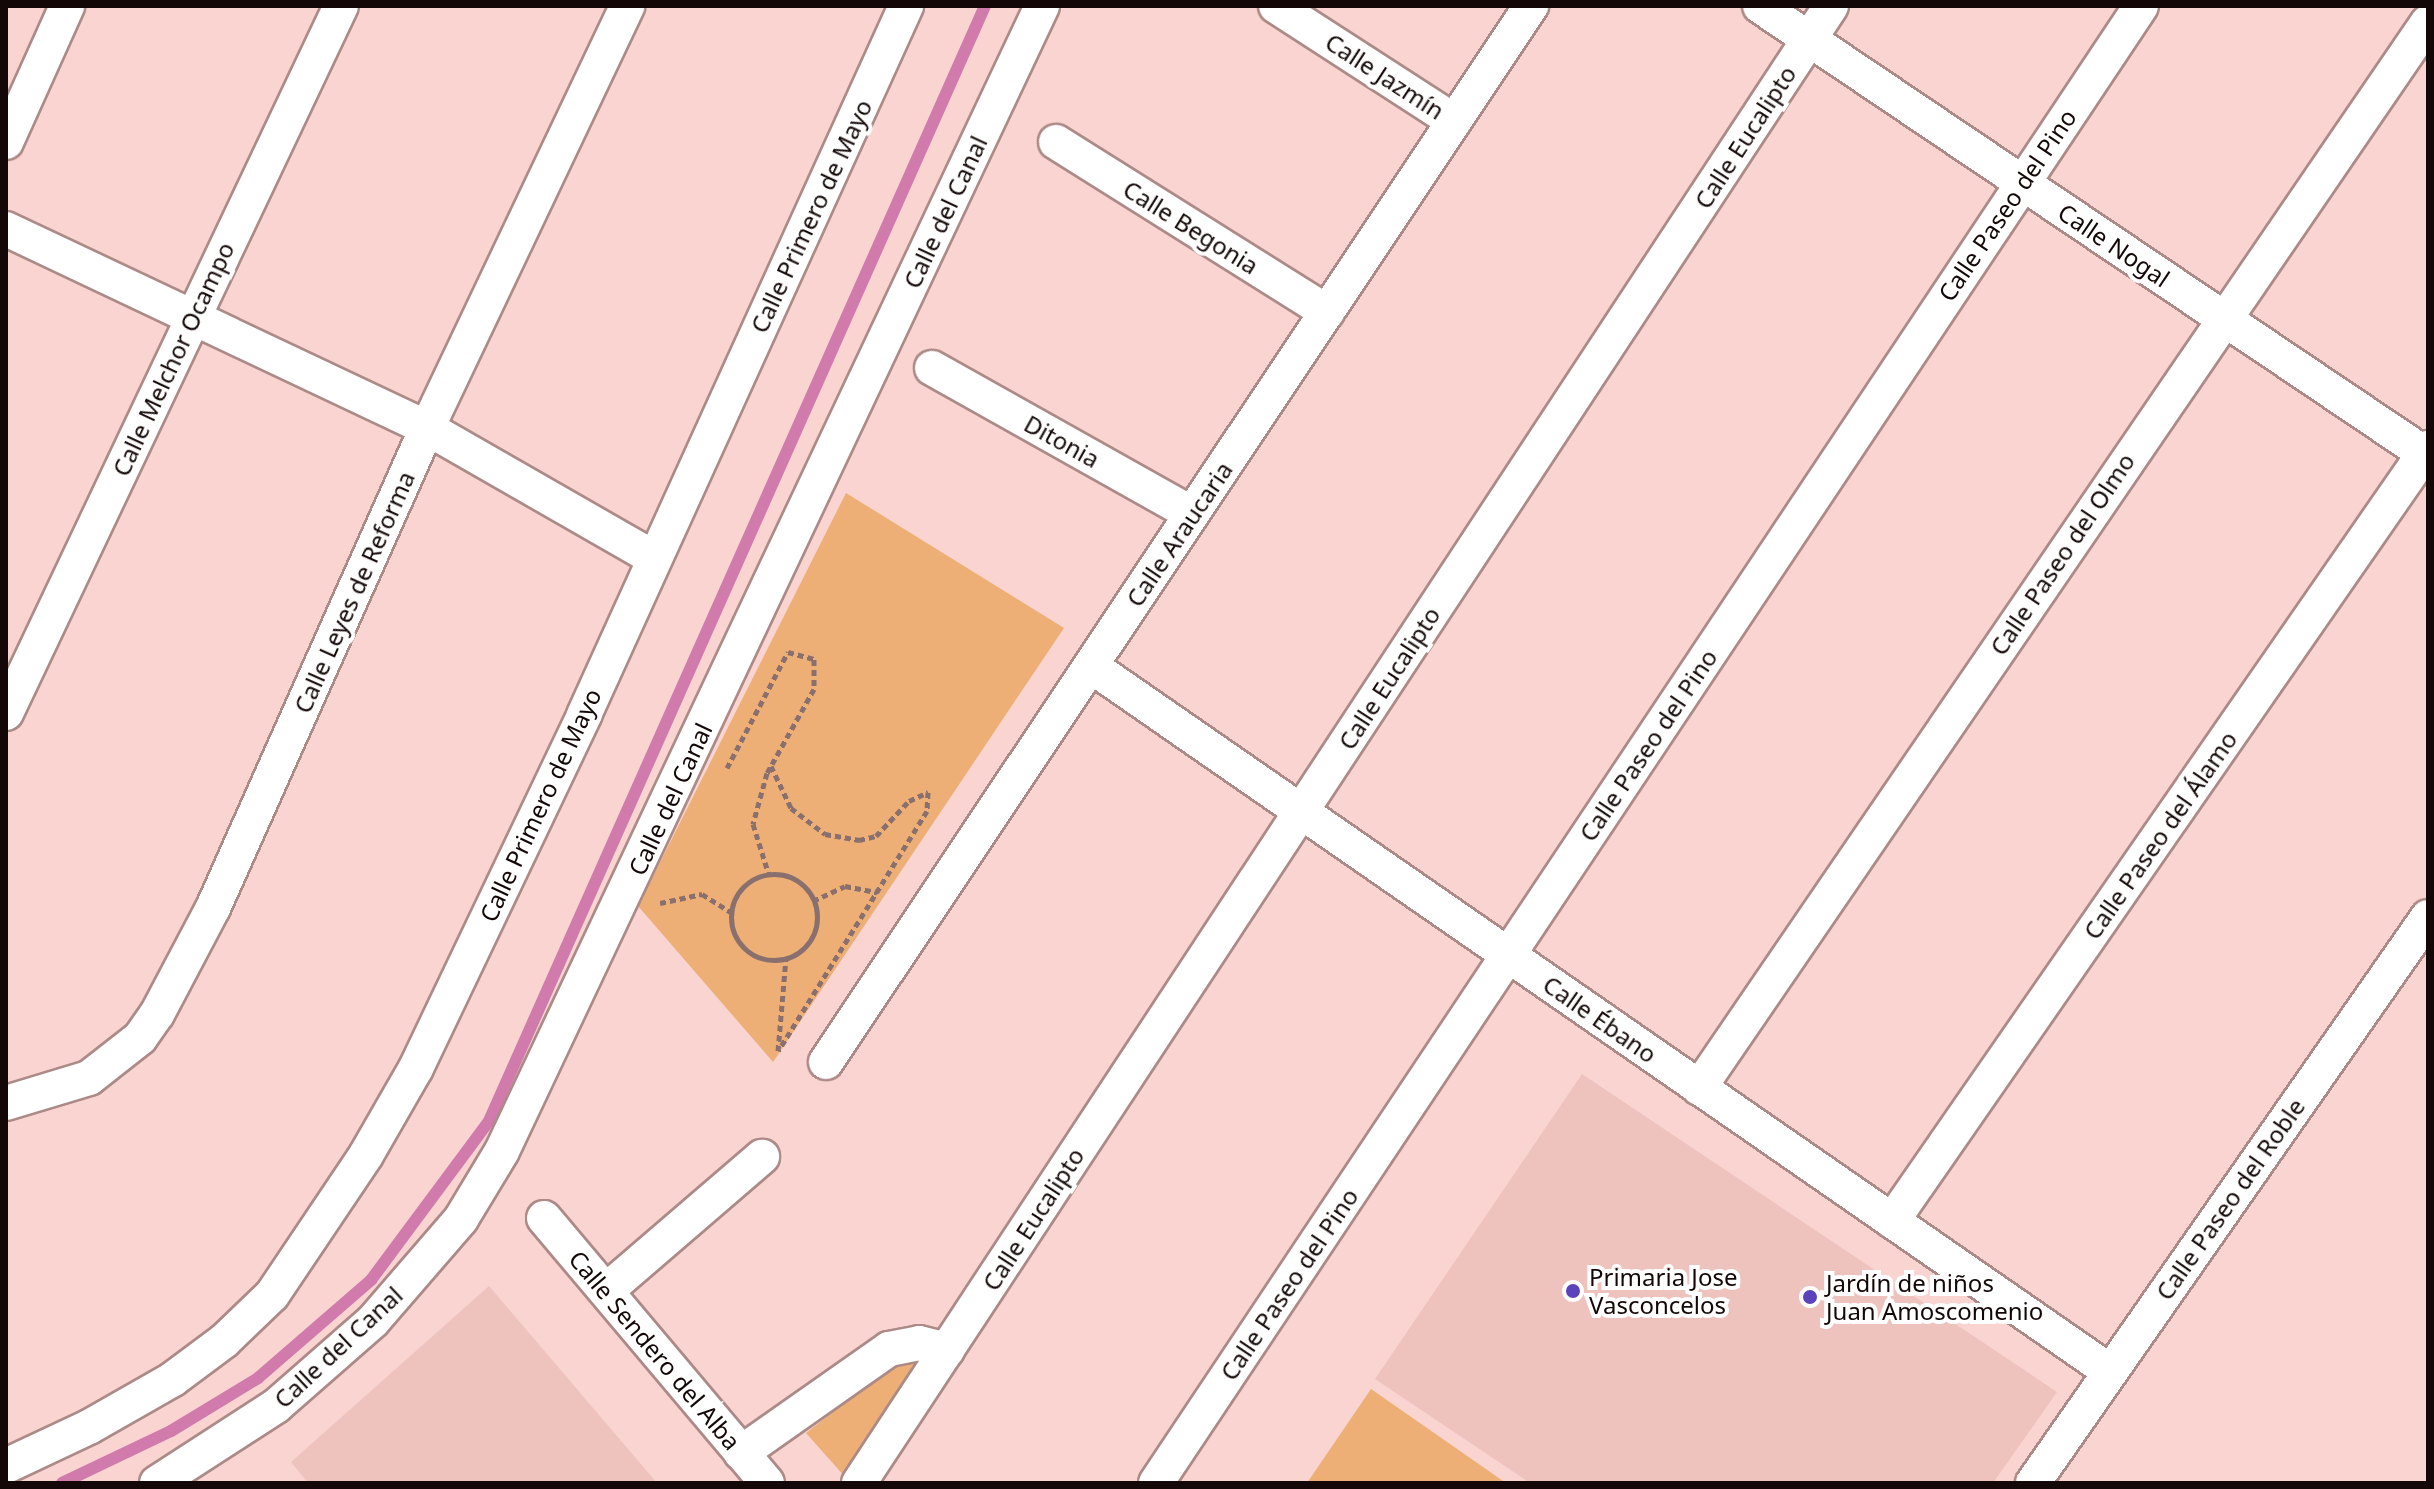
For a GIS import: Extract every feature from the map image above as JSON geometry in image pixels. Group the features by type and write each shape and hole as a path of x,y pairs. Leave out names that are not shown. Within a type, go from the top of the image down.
{"street":[{"path":"6,142 67,6"},
{"name":"Calle Melchor Ocampo","path":"6,713 341,6"},
{"name":"Calle Leyes de Reforma","path":"6,1103 89,1078 140,1038 157,1014 213,908 427,428 627,6"},
{"name":"Calle Primero de Mayo","path":"6,1466 89,1427 173,1379 224,1341 272,1295 366,1155 416,1068 654,558 906,6"},
{"name":"Calle del Canal","path":"157,1483 276,1406 373,1321 461,1219 502,1151 1042,6"},
{"name":"Calle Jazmín","path":"1276,6 1454,121"},
{"name":"Calle Araucaria","path":"826,1062 1531,6"},
{"name":"Calle Nogal","path":"1760,6 2427,453"},
{"name":"Calle Eucalipto","path":"859,1483 1831,6"},
{"name":"Calle Paseo del Pino","path":"1156,1483 2141,6"},
{"name":"Calle Paseo del Olmo","path":"1699,1088 2428,22"},
{"name":"Calle Begonia","path":"1056,142 1327,312"},
{"path":"6,229 427,428 654,558"},
{"name":"Ditonia","path":"932,368 1192,514"},
{"name":"Calle Paseo del Álamo","path":"1892,1221 2427,453"},
{"name":"Calle Ébano","path":"1091,666 2109,1371"},
{"name":"Calle Paseo del Roble","path":"2033,1483 2428,917"},
{"path":"606,1291 762,1157"},
{"name":"Calle Sendero del Alba","path":"544,1218 767,1483"},
{"path":"741,1453 889,1349 919,1343 947,1350"}],"path":[{"path":"722,778 788,652 814,659 814,689 771,765 753,824 769,875"},
{"path":"771,765 791,808 825,834 859,840 876,836 909,801 928,792 927,811 778,1051 786,958"},
{"path":"769,875 794,879 813,901 815,931 808,944 786,958 755,956 743,948 735,936 731,912 744,886 769,875"},
{"path":"813,901 845,886 877,893"},
{"path":"663,890 656,904 702,894 731,912"}],"shaded area":[{"path":"846,493 1064,628 773,1062 638,906"},
{"path":"1582,1074 2057,1392 1993,1483 1530,1483 1375,1379"},
{"path":"489,1286 657,1483 308,1483 291,1462"},
{"path":"901,1359 917,1364 846,1478 806,1433"},
{"path":"1371,1389 1506,1483 1307,1483"}],"waterway":[{"path":"62,1483 171,1431 258,1378 371,1280 489,1121 985,6"}],"place":[{"name":"Primaria Jose Vasconcelos","path":"1573,1291"},
{"name":"Jardín de niños Juan Amoscomenio","path":"1810,1297"}]}
